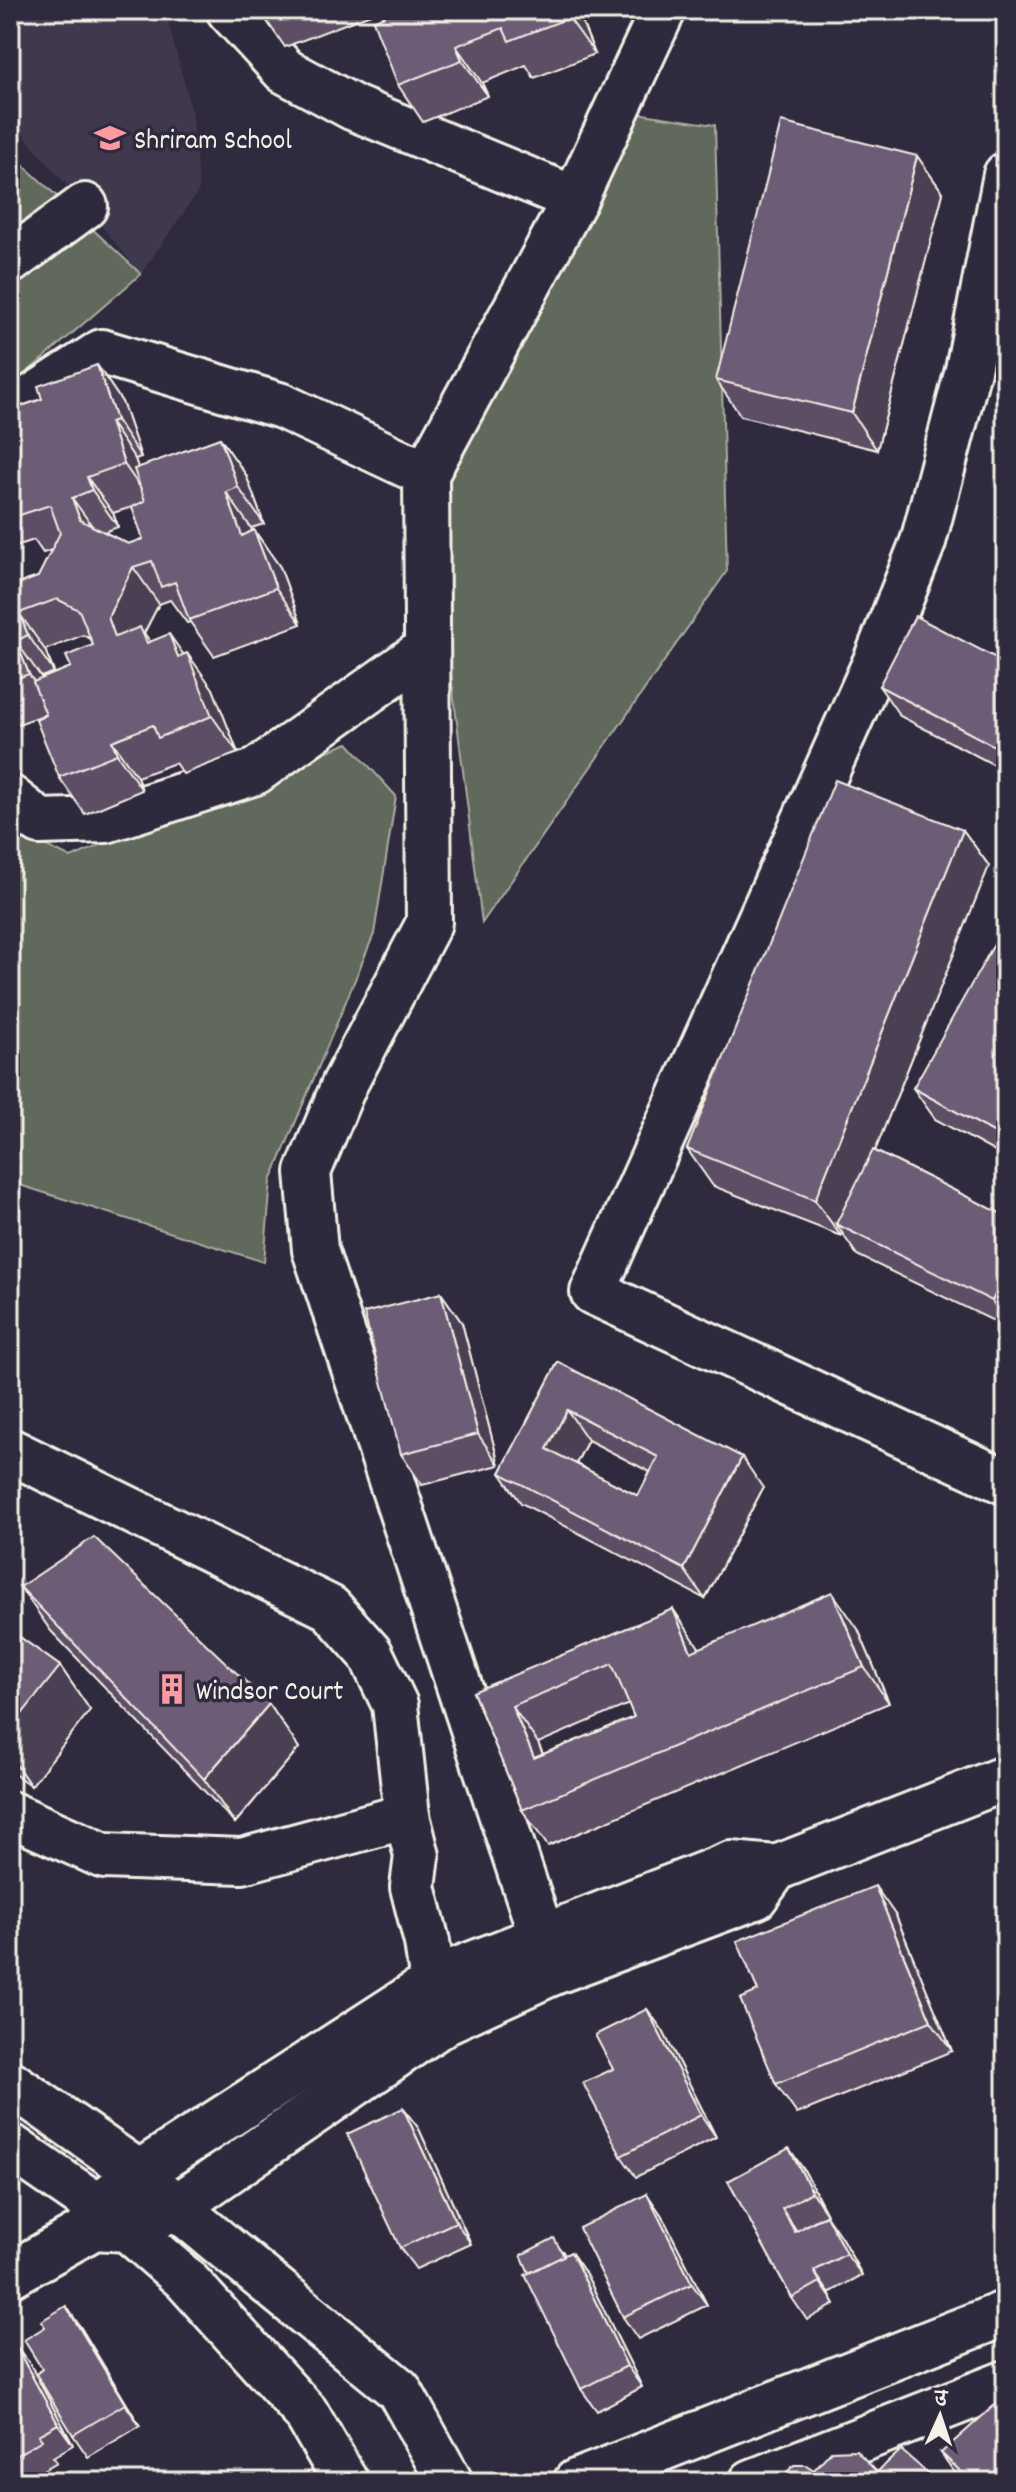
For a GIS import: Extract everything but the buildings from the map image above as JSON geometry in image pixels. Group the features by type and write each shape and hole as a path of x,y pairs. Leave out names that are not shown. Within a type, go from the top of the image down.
{"street":[{"path":"229,10 285,71 354,108 575,199"},
{"path":"546,1955 315,1250 308,1172 344,1085 429,923 426,474 575,199 663,10"},
{"path":"1006,175 968,370 923,542 876,661 593,1292 1006,1482"},
{"path":"10,261 85,206"},
{"path":"10,412 102,352 282,406 426,474"},
{"path":"10,798 40,822 106,820 255,772 427,649"},
{"path":"10,1451 330,1608 370,1653 395,1705 412,1836 413,1887 427,1942 453,1996"},
{"path":"107,2221 139,2173 453,1996 546,1955 755,1897 776,1868 1006,1778"},
{"path":"10,1814 104,1856 242,1861 412,1836"},
{"path":"10,2275 107,2221 176,2207 453,1996"},
{"path":"10,2083 139,2173 399,2390 450,2482"},
{"path":"10,2146 185,2279 306,2413 346,2482"},
{"path":"576,2482 1006,2313"},
{"path":"752,2482 1006,2383"}],"shaded area":[{"name":"Shriram School","path":"10,10 165,10 192,113 199,190 141,274 10,120"}],"green space":[{"path":"617,110 715,125 727,571 482,923 431,514"},
{"path":"21,163 141,274 10,387 10,172"},
{"path":"348,743 396,796 374,934 271,1181 264,1262 10,1182 10,828 71,858 197,803"}],"place":[{"name":"Shriram School","path":"110,138"},
{"name":"Windsor Court","path":"172,1689"}]}
